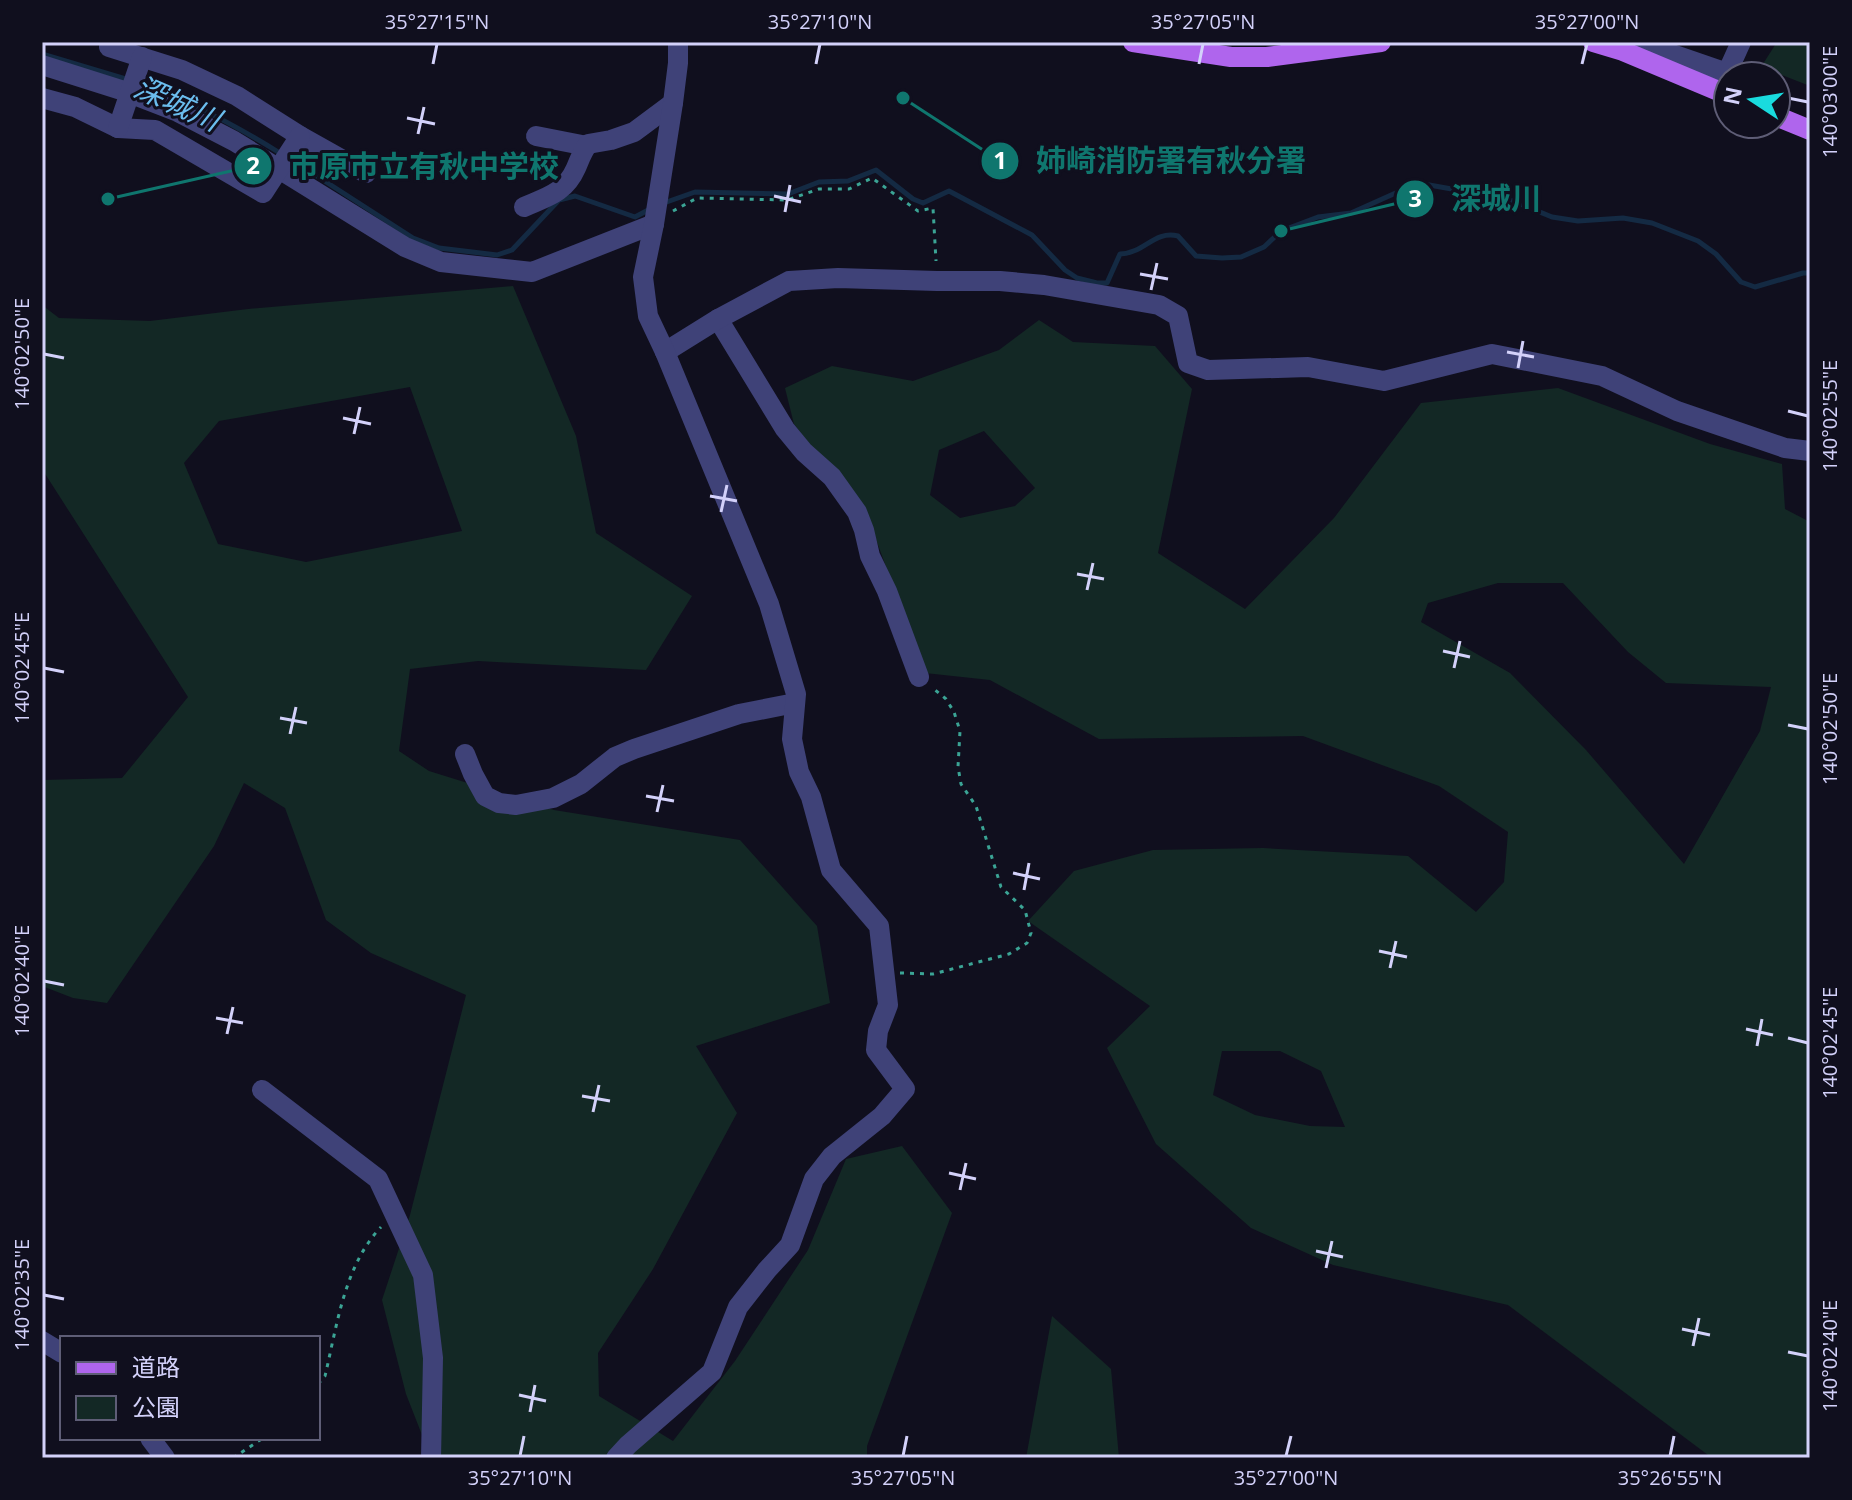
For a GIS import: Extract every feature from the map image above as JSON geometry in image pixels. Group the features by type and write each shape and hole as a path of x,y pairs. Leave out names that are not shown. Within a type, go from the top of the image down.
{"main road":[{"path":"1133,42 1231,57 1267,57 1335,45 1381,42"},
{"path":"1593,42 1623,51 1712,88"}],"street":[{"path":"616,1458 712,1372 738,1307 790,1245 814,1179 832,1156 882,1116 905,1089 876,1050 878,1031 888,1005 879,926 831,870 811,797 799,772 792,739 796,694 769,604 648,316 643,277 673,103 678,42"},
{"path":"1637,42 1727,73 1741,42"},
{"path":"109,47 182,70 237,96 366,173"},
{"path":"118,128 142,57"},
{"path":"42,65 178,112 234,141 405,247 441,262 532,272 654,224"},
{"path":"42,98 75,107 118,128 155,130 263,193 300,136"},
{"path":"536,136 587,146 634,132 673,103"},
{"path":"524,207 565,187 587,146"},
{"path":"665,352 789,281 838,278 1000,281 1044,285 1159,305 1178,316 1188,363 1208,370 1308,367 1384,381 1492,354 1602,376 1677,411 1785,448 1810,451"},
{"path":"718,319 785,429 804,452 832,477 857,512 870,556 887,591 919,677"},
{"path":"465,754 485,796 499,803 516,805 553,798 581,784 615,757 634,749 739,714 795,703"},
{"path":"262,1090 378,1179 423,1275 433,1358 431,1458"},
{"path":"42,1341 60,1352"},
{"path":"152,1440 165,1458"}],"path":[{"path":"654,224 697,198 787,200 819,189 849,189 872,178 918,211 933,208 937,281"},
{"path":"885,973 933,974 1009,954 1027,943 1031,933 1025,910 1001,887 976,806 961,784 958,767 960,731 954,712 946,699 919,677"},
{"path":"320,1382 325,1376 357,1260 382,1226 400,1226"},
{"path":"233,1458 260,1440"}],"green space":[{"path":"1777,42 1810,42 1810,86 1792,79 1792,60 1765,60"},
{"path":"513,286 576,436 596,533 692,596 646,670 478,661 410,669 399,751 429,771 554,810 740,840 817,926 830,1003 696,1046 737,1113 653,1269 598,1353 599,1396 673,1441 735,1361 808,1250 846,1159 902,1146 952,1213 867,1446 867,1458 431,1458 406,1394 382,1300 410,1215 466,995 371,953 326,920 285,808 244,783 214,846 107,1003 73,998 42,986 42,780 122,778 188,697 42,469 42,305 59,318 150,321 248,309","holes":["410,387 462,531 306,562 218,544 184,463 219,421"]},
{"path":"1039,320 1073,342 1155,346 1192,389 1158,553 1245,609 1334,518 1421,403 1558,388 1710,444 1782,464 1785,509 1810,522 1810,1458 1712,1458 1508,1305 1333,1265 1251,1228 1156,1144 1107,1048 1150,1006 1028,921 1074,871 1153,850 1263,848 1408,856 1476,912 1504,882 1508,832 1439,786 1303,736 1099,739 990,680 925,673 870,523 794,424 785,388 832,366 913,381 999,350","holes":["984,431 1035,488 1015,506 960,518 930,495 939,450","1498,583 1563,583 1628,652 1666,683 1771,687 1760,731 1684,864 1586,750 1510,673 1421,622 1428,603","1222,1051 1280,1051 1321,1071 1345,1127 1310,1126 1255,1115 1213,1095"]},
{"path":"1052,1316 1111,1369 1119,1458 1026,1458"}],"waterway":[{"name":"深城川","path":"42,54 129,80"},
{"name":"深城川","path":"139,83 213,115 283,155"},
{"name":"深城川","path":"292,160 413,238 439,248 497,255 512,250 559,200 575,196 635,217 652,208"},
{"name":"深城川","path":"661,204 695,192 788,194 819,182 848,181 876,170 913,199 923,203 949,191 1032,235 1065,270 1077,278 1107,283 1120,254 1129,253 1162,236 1178,236 1196,256 1241,257 1264,247 1281,231 1318,217 1351,213 1418,183 1508,199 1552,217 1578,221 1623,218 1652,223 1698,241 1716,254 1741,282 1755,287 1810,273"}],"place":[{"name":"姉崎消防署有秋分署","path":"903,98"},
{"name":"市原市立有秋中学校","path":"108,199"},
{"name":"深城川","path":"1281,231"}]}
